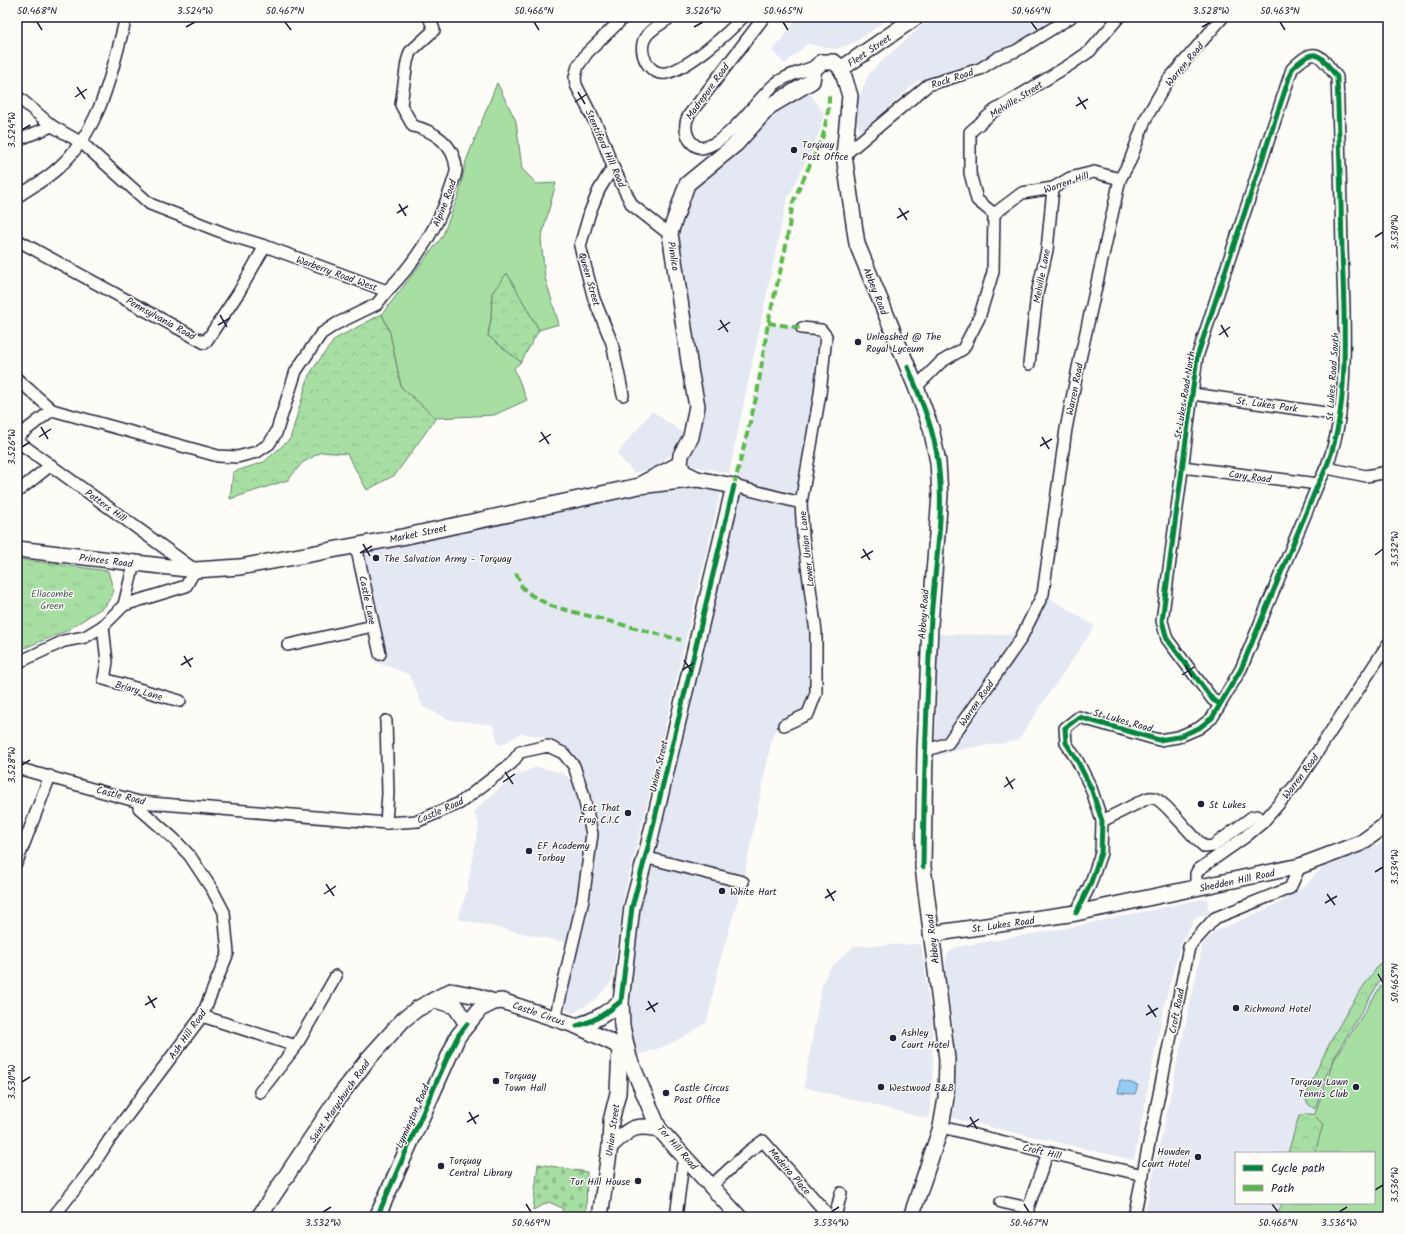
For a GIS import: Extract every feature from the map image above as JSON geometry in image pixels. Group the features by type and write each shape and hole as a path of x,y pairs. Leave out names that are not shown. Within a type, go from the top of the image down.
{"street":[{"path":"17,197 57,170 82,143 98,114 113,69 126,17"},
{"name":"Alpine Road","path":"387,291 429,240 447,201 457,168 448,147 442,139 426,129 413,126 401,105 407,62 410,52 434,30 429,17"},
{"name":"Stentiford Hill Road","path":"624,17 587,53 578,66 575,77 576,85 599,130 613,167 632,205 670,233"},
{"path":"671,17 648,34 644,40 643,51 645,58 652,69 657,72 668,72 711,47 743,17"},
{"name":"Madrepore Road","path":"764,17 689,115 685,128 694,145 702,148 717,141 727,134 774,85 791,76 813,77"},
{"name":"Fleet Street","path":"842,71 916,17"},
{"name":"Rock Road","path":"844,155 928,85 980,69 999,57 1016,51 1071,17"},
{"name":"Melville Street","path":"994,214 977,200 970,173 970,132 994,111 1090,51 1119,17"},
{"name":"Warren Road","path":"925,751 948,743 1020,640 1043,594 1068,422 1078,368 1120,179 1130,161 1145,120 1168,80 1224,17"},
{"name":"St Lukes Road North","path":"1220,704 1213,700 1167,639 1162,621 1197,357 1292,69 1305,56 1321,56"},
{"name":"St Lukes Road South","path":"1220,704 1241,669 1318,484 1327,468 1340,415 1344,337 1337,77 1321,56"},
{"name":"Pimlico","path":"680,464 681,455 691,437 697,406 691,376 670,233 687,184 736,144 770,106 813,77 822,62 828,61 837,64 842,71"},
{"name":"Abbey Road","path":"842,71 850,96 844,155 857,244 916,387 931,428 938,462 940,495 930,625 925,751 924,867 947,1059 946,1098 941,1127 911,1217"},
{"name":"Warberry Road West","path":"17,96 52,126 82,143 150,204 229,235 264,246 387,291 377,304 336,324 321,334 296,371 276,433 269,444 257,452 237,457 218,456 52,410"},
{"path":"17,138 20,139 52,126"},
{"name":"Queen Street","path":"613,167 593,204 580,246 592,292 612,343 623,395"},
{"name":"Warren Hill","path":"994,214 1022,193 1053,188 1070,178 1094,172 1120,179"},
{"name":"Melville Lane","path":"1029,364 1037,294 1047,250 1053,188"},
{"path":"916,387 941,362 963,349 979,318 993,272 994,214"},
{"name":"Pennsylvania Road","path":"17,240 205,343 239,292 264,246"},
{"name":"Lower Union Lane","path":"784,725 808,714 816,693 816,632 803,536 801,503 820,394 826,336 821,330 802,328"},
{"path":"17,379 52,410 17,437"},
{"name":"St. Lukes Park","path":"1193,394 1340,415"},
{"name":"Potters Hill","path":"17,441 195,570"},
{"path":"680,464 683,472 697,479"},
{"name":"Market Street","path":"639,486 652,477 680,464"},
{"path":"17,492 51,465"},
{"name":"Cary Road","path":"1182,467 1318,484"},
{"path":"1327,468 1366,476 1388,472"},
{"name":"Market Street","path":"195,570 240,567 356,546 639,486 697,479 734,486 801,503"},
{"name":"Union Street","path":"600,1217 610,1146 611,1121 618,1093 622,1026 621,1001 632,907 734,486"},
{"name":"Castle Lane","path":"356,546 380,654"},
{"name":"Princes Road","path":"17,548 134,564 195,570"},
{"path":"124,605 134,564"},
{"path":"17,663 64,641 85,637 102,626 124,605 186,586 195,570"},
{"name":"Briary Lane","path":"102,626 107,662 104,679 180,701"},
{"path":"288,645 373,626"},
{"name":"Warren Road","path":"1196,888 1196,874 1198,870 1245,837 1262,822 1297,783 1388,644"},
{"name":"St Lukes Road","path":"1076,913 1090,885 1101,853 1102,822 1091,788 1077,760 1066,743 1065,728 1079,717 1159,740 1178,737 1200,728 1212,718 1220,704"},
{"path":"386,721 388,793 386,824"},
{"name":"Castle Road","path":"17,768 139,802 386,824 418,821 460,803 512,763 520,752 548,746 563,753 574,766 584,794 592,834 583,900 555,1019"},
{"path":"18,859 50,776"},
{"path":"1102,822 1146,799 1153,798 1162,802 1197,842 1205,847 1213,846 1252,817 1257,816 1262,822"},
{"name":"Ash Hill Road","path":"53,1217 88,1173 128,1115 202,1016 228,953 224,912 213,891 190,856 173,838 139,808 139,802"},
{"name":"Shedden Hill Road","path":"1076,913 1300,866 1361,842 1383,827 1388,821"},
{"path":"644,857 743,882"},
{"name":"Croft Road","path":"1134,1217 1189,947 1215,918 1290,888 1300,866"},
{"name":"St. Lukes Road","path":"931,934 1076,913"},
{"path":"260,1092 296,1046 336,976"},
{"name":"Saint Marychurch Road","path":"259,1217 338,1098 368,1059 403,1020 417,1009 451,991 471,994 494,1002"},
{"path":"435,1000 455,1006 467,1024 480,1009 494,1002"},
{"name":"Castle Circus","path":"494,1002 502,1001 577,1026 621,1050"},
{"path":"577,1026 592,1022 604,1015 621,1001"},
{"path":"202,1016 296,1046"},
{"name":"Lymington Road","path":"377,1217 448,1056 458,1036 467,1024"},
{"name":"Tor Hill Road","path":"621,1050 659,1129 739,1217"},
{"path":"610,1146 629,1130 643,1125 659,1129"},
{"name":"Croft Hill","path":"941,1127 1143,1175"},
{"name":"Madeira Place","path":"712,1186 748,1152 763,1141 830,1217"},
{"path":"1001,1202 1028,1213 1048,1152"},
{"path":"676,1217 684,1155"},
{"path":"835,1217 841,1193"}],"shaded area":[{"path":"799,17 888,17 880,25 855,42 836,49 807,44 785,64 772,51"},
{"path":"932,17 1063,17 1040,32 973,66 916,82 862,133 855,120 858,100 868,76 874,68"},
{"path":"804,85 824,114 820,131 786,203 729,473 687,465 688,448 694,439 670,233 687,184"},
{"path":"768,323 802,328 826,336 801,503 816,693 808,714 784,725 773,733 743,882 721,957 707,1022 668,1045 629,1058 622,1026 632,907 757,394"},
{"path":"652,411 686,435 674,452 654,468 634,473 617,454"},
{"path":"694,485 721,490 640,833 624,894 612,981 595,1000 573,1013 562,1008 591,878 598,839 592,800 584,778 571,753 558,743 542,737 522,733 499,746 493,725 451,720 423,707 409,674 375,662 362,611 351,555 639,493"},
{"path":"1048,597 1095,626 1017,741 968,748 932,757 937,720 934,649 936,634 1012,635"},
{"name":"EF Academy Torbay","path":"537,767 563,773 576,784 587,833 583,869 568,943 458,919 466,894 479,824 473,812 513,776"},
{"path":"1388,841 1388,975 1334,1060 1301,1152 1235,1152 1235,1204 1282,1204 1277,1217 1144,1217 1203,943 1214,932 1280,903 1307,884 1324,865"},
{"path":"1207,898 1209,915 1197,916 1181,942 1164,1006 1134,1160 952,1118 956,1100 954,1033 945,973 947,955 956,947 1067,928"},
{"path":"921,944 932,1023 933,1067 929,1119 804,1087 821,989 828,970 854,946"}],"green space":[{"path":"497,83 516,121 522,169 537,184 556,183 541,239 545,278 559,324 539,330 507,274 492,293 491,319 488,335 521,362 514,368 527,400 494,415 436,418 401,387 390,333 382,314 442,237 459,194 466,161"},
{"path":"507,273 539,330 521,362 488,336 491,319 492,293"},
{"path":"382,314 390,333 401,387 436,418 395,475 367,490 347,454 321,452 302,463 288,480 230,499 233,472 264,462 290,439 309,375 335,339"},
{"name":"Ellacombe Green","path":"17,559 108,571 114,592 105,606 66,631 17,651"},
{"path":"1388,954 1388,967 1338,1051 1325,1078 1315,1109 1308,1104 1305,1098 1313,1079 1331,1041 1351,1005"},
{"name":"Torquay Lawn Tennis Club","path":"1381,986 1388,990 1388,1217 1277,1217 1282,1204 1375,1204 1375,1152 1301,1152 1334,1060"},
{"path":"1305,1114 1313,1114 1323,1124 1315,1152 1288,1152 1300,1116"},
{"path":"538,1164 587,1172 586,1217 563,1217 562,1208 549,1202 533,1210"}],"water":[{"path":"1120,1080 1138,1085 1135,1094 1118,1093"}],"marked path":[{"path":"734,486 757,394 768,323 785,251 793,202 823,136 829,106 829,92"},
{"path":"768,323 802,328"},
{"path":"516,573 522,587 531,595 551,606 681,640"}],"cycle path":[{"path":"1076,913 1090,885 1101,853 1102,821 1091,788 1077,760 1066,743 1065,728 1079,717 1159,740 1178,737 1199,728 1212,718 1241,669 1329,460 1337,432 1342,402 1345,338 1337,77 1326,63 1317,55 1307,57 1292,69 1197,357 1162,621 1167,639 1213,700 1220,704"},
{"path":"908,367 926,413 933,437 938,462 940,484 940,528 931,615 925,752 923,867"},
{"path":"577,1026 590,1022 621,1001 632,907 648,847 734,486"},
{"path":"377,1217 448,1056 458,1036 467,1024"}],"place":[{"name":"Torquay Post Office","path":"794,150"},
{"name":"Unleashed @ The Royal Lyceum","path":"858,342"},
{"name":"The Salvation Army - Torquay","path":"376,558"},
{"name":"St Lukes","path":"1201,804"},
{"name":"Eat That Frog C.I.C","path":"628,813"},
{"name":"EF Academy Torbay","path":"529,851"},
{"name":"White Hart","path":"722,891"},
{"name":"Richmond Hotel","path":"1236,1008"},
{"name":"Ashley Court Hotel","path":"893,1038"},
{"name":"Torquay Town Hall","path":"496,1081"},
{"name":"Westwood B&B","path":"881,1087"},
{"name":"Torquay Lawn Tennis Club","path":"1356,1087"},
{"name":"Castle Circus Post Office","path":"666,1093"},
{"name":"Howden Court Hotel","path":"1198,1157"},
{"name":"Torquay Central Library","path":"441,1166"},
{"name":"Tor Hill House","path":"638,1181"}]}
